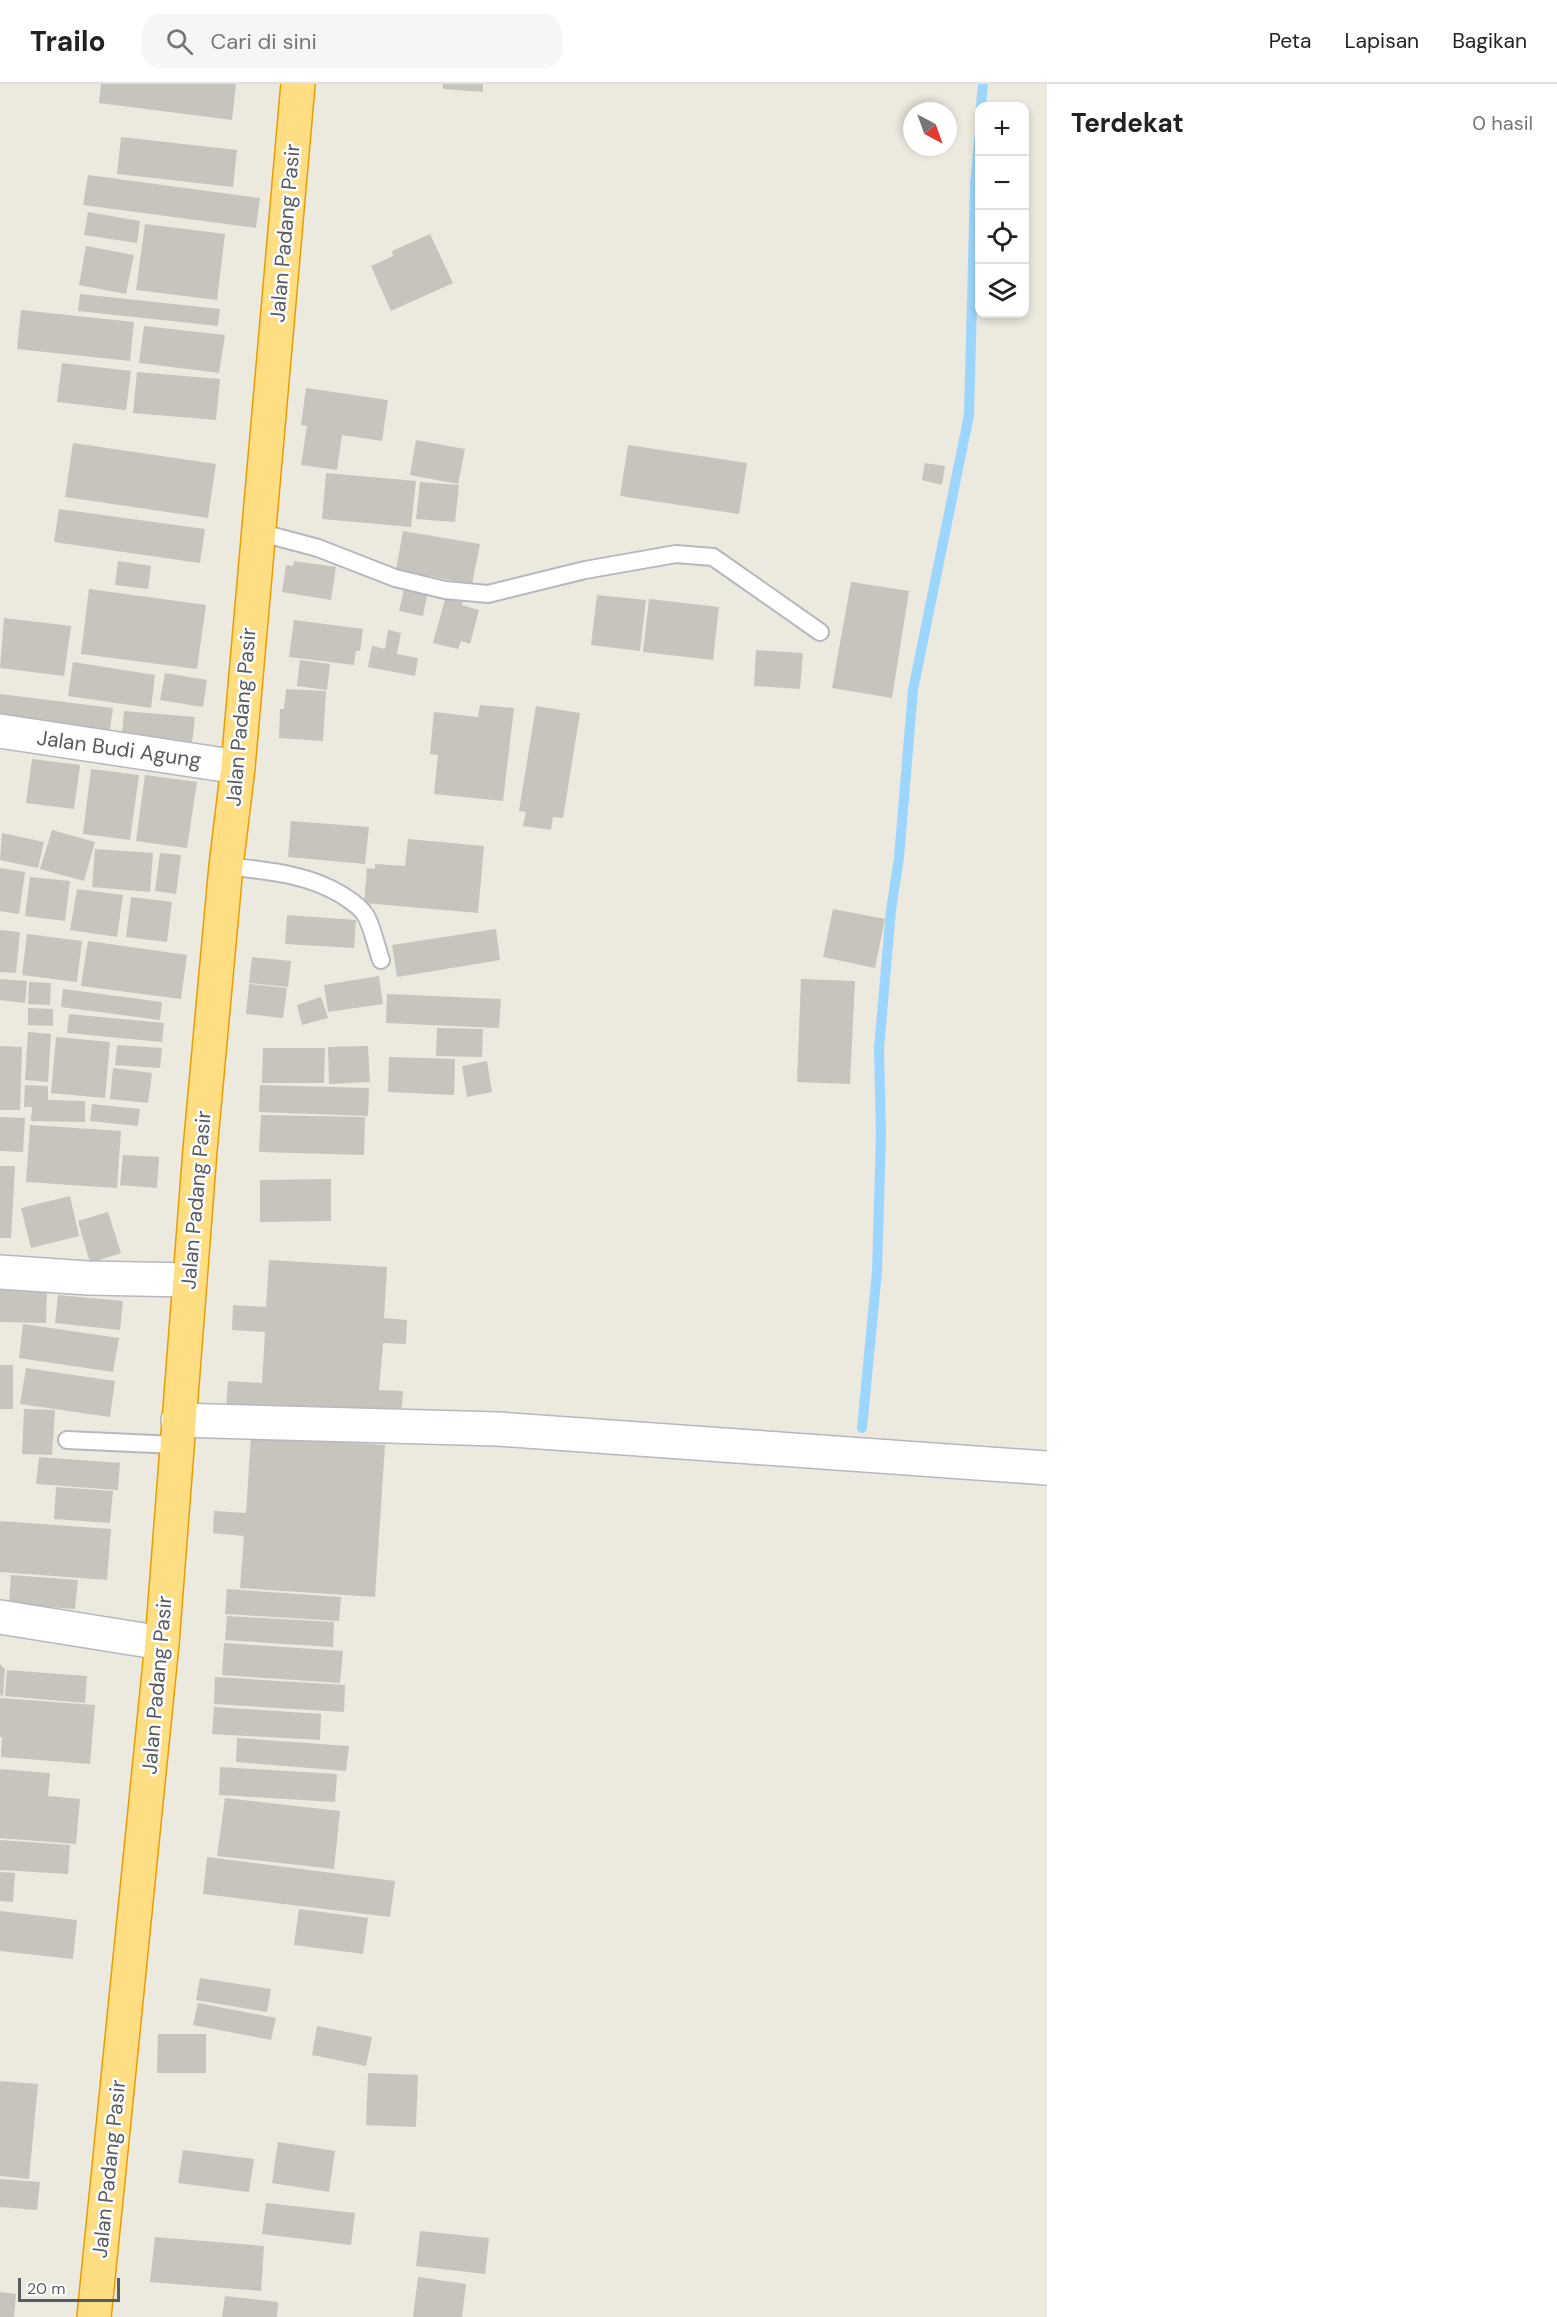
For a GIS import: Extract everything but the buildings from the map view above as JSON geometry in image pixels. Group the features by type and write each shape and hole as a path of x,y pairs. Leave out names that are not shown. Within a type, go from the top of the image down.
{"highway":[{"name":"Jalan Padang Pasir","path":"94,2317 162,1643 177,1432 226,866 238,767 298,84"}],"street":[{"name":"Jalan Budi Agung","path":"0,731 238,767"},
{"path":"0,1272 88,1278 190,1280"},
{"path":"177,1432 498,1429 1047,1468"},
{"path":"0,1617 162,1643"}],"lane":[{"path":"258,532 318,548 394,578 445,590 488,594 585,570 676,554 713,557 820,632"},
{"path":"226,866 289,874 312,879 330,887 351,900 366,915 381,960"},
{"path":"66,1440 177,1432"}],"waterway":[{"path":"981,102 983,84"},
{"path":"862,1428 877,1271 881,1135 879,1049 891,910 899,858 913,690 969,415 978,156"}]}
